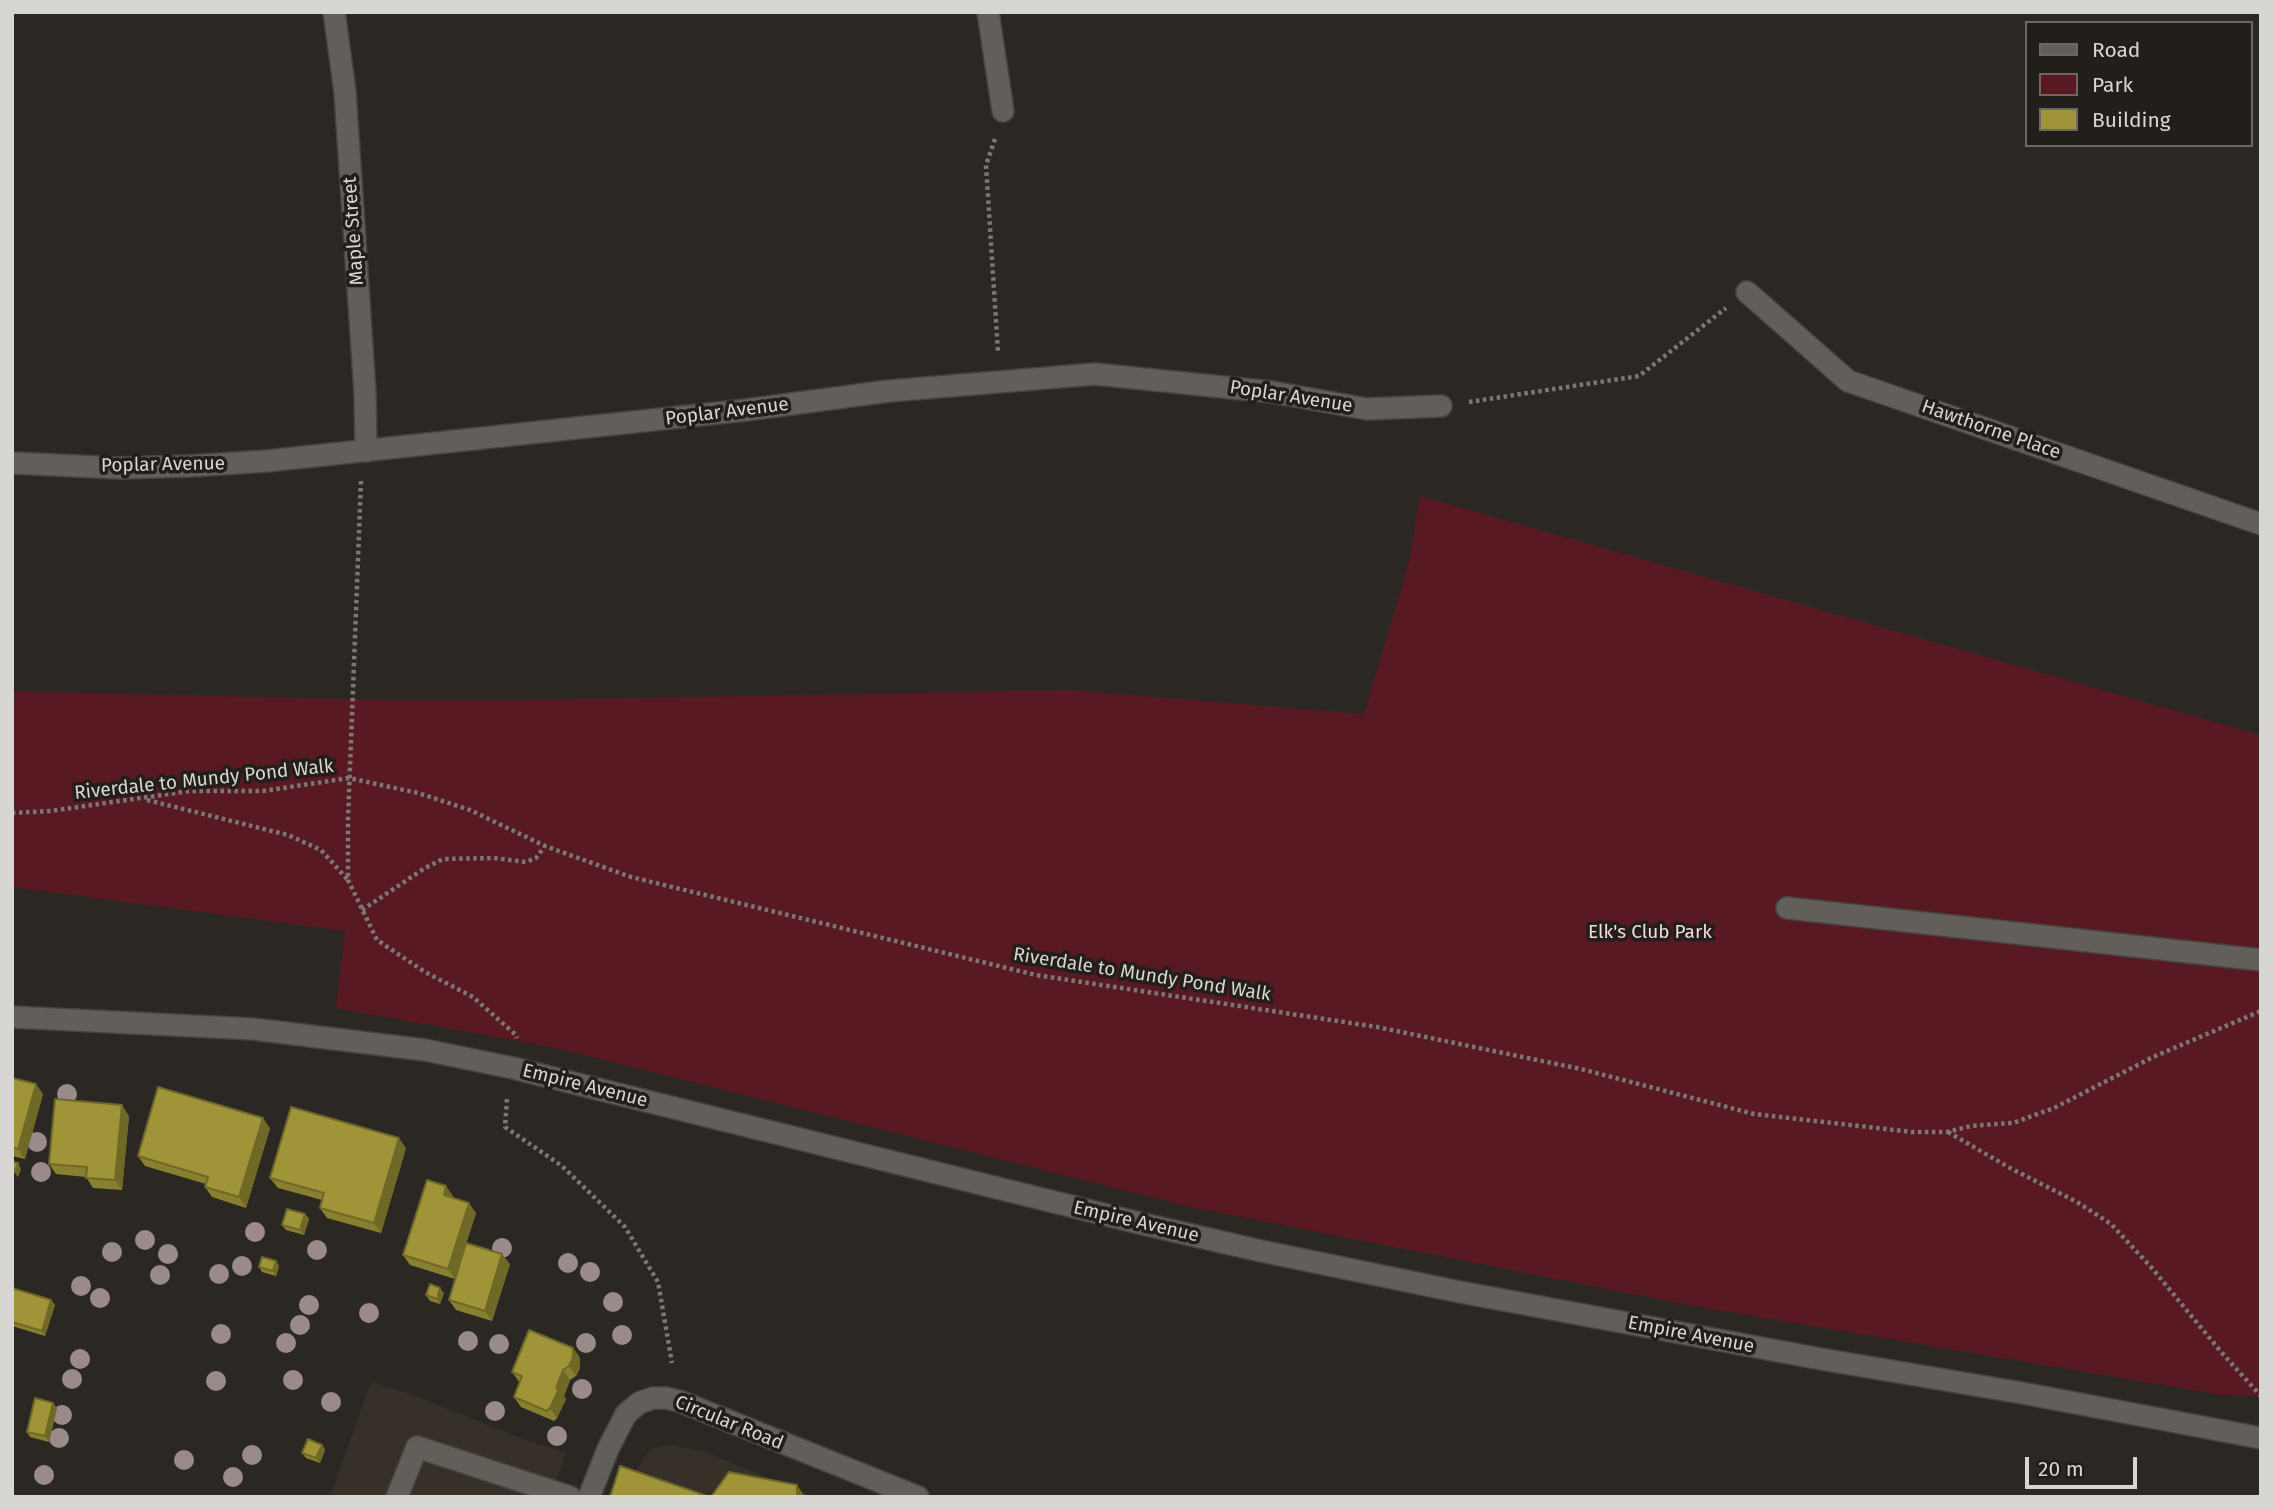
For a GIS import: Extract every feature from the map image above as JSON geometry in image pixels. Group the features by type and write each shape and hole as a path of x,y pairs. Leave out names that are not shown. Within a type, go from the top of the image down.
{"street":[{"name":"Maple Street","path":"334,12 345,92 365,393 366,451"},
{"path":"988,12 1003,111"},
{"name":"Hawthorne Place","path":"1746,292 1848,381 2261,524"},
{"name":"Poplar Avenue","path":"12,463 119,468 190,466 366,451 746,410 889,391 1095,374 1272,392 1367,409 1441,407"},
{"path":"1787,908 2261,960"},
{"name":"Empire Avenue","path":"12,1017 253,1029 425,1050 527,1072 1261,1251 1500,1300 2261,1438"},
{"name":"Circular Road","path":"589,1497 608,1449 626,1414 646,1401 666,1398 918,1497"},
{"path":"397,1497 417,1447 570,1497"}],"path":[{"path":"998,358 986,165 1003,111"},
{"path":"1441,407 1639,376 1746,292"},
{"path":"348,880 349,778 361,481"},
{"name":"Riverdale to Mundy Pond Walk","path":"12,813 143,799 189,791 263,791 349,778 418,793 470,810 545,846 631,877 1036,975 1377,1027 1581,1069 1754,1114 1912,1132 1947,1132 1971,1126 2013,1122 2054,1108 2153,1057 2261,1011"},
{"path":"143,799 288,835 321,850 348,880 377,940 425,972 473,997 516,1035 518,1042"},
{"path":"362,910 443,859 494,858 526,862 536,858 545,846"},
{"path":"507,1099 505,1127 562,1166 625,1227 658,1282 672,1363"},
{"path":"1947,1132 2077,1202 2111,1224 2261,1396"}],"shaded area":[{"path":"371,1382 405,1392 523,1439 566,1453 550,1497 330,1497"},
{"path":"670,1445 703,1451 815,1497 627,1497 635,1472 643,1459 653,1448"}],"green space":[{"name":"Elk's Club Park","path":"1420,496 2261,735 2261,1396 2222,1395 1694,1306 1191,1207 552,1047 336,1008 345,931 12,887 12,691 377,700 532,700 1069,690 1364,714 1410,558"}],"building":[{"path":"12,1078 36,1084 18,1149 12,1147"},
{"path":"158,1087 263,1118 239,1197 205,1187 208,1177 138,1156"},
{"path":"55,1099 122,1105 115,1180 86,1178 87,1167 49,1164"},
{"path":"291,1107 399,1138 374,1223 320,1208 324,1193 270,1178"},
{"path":"12,1162 18,1163 14,1172 12,1172"},
{"path":"427,1180 446,1186 444,1195 469,1203 448,1269 403,1255"},
{"path":"287,1209 305,1214 300,1230 282,1225"},
{"path":"466,1243 502,1254 485,1311 449,1300"},
{"path":"262,1257 276,1261 273,1271 259,1267"},
{"path":"430,1284 440,1288 437,1299 426,1295"},
{"path":"12,1288 51,1300 42,1331 12,1322"},
{"path":"529,1330 573,1348 573,1357 569,1366 563,1370 556,1388 559,1389 547,1411 514,1397 522,1376 512,1372"},
{"path":"35,1398 53,1403 45,1436 27,1432"},
{"path":"308,1439 322,1445 316,1458 302,1453"},
{"path":"620,1466 710,1497 610,1497"},
{"path":"729,1472 797,1485 797,1496 802,1497 711,1497"}]}
